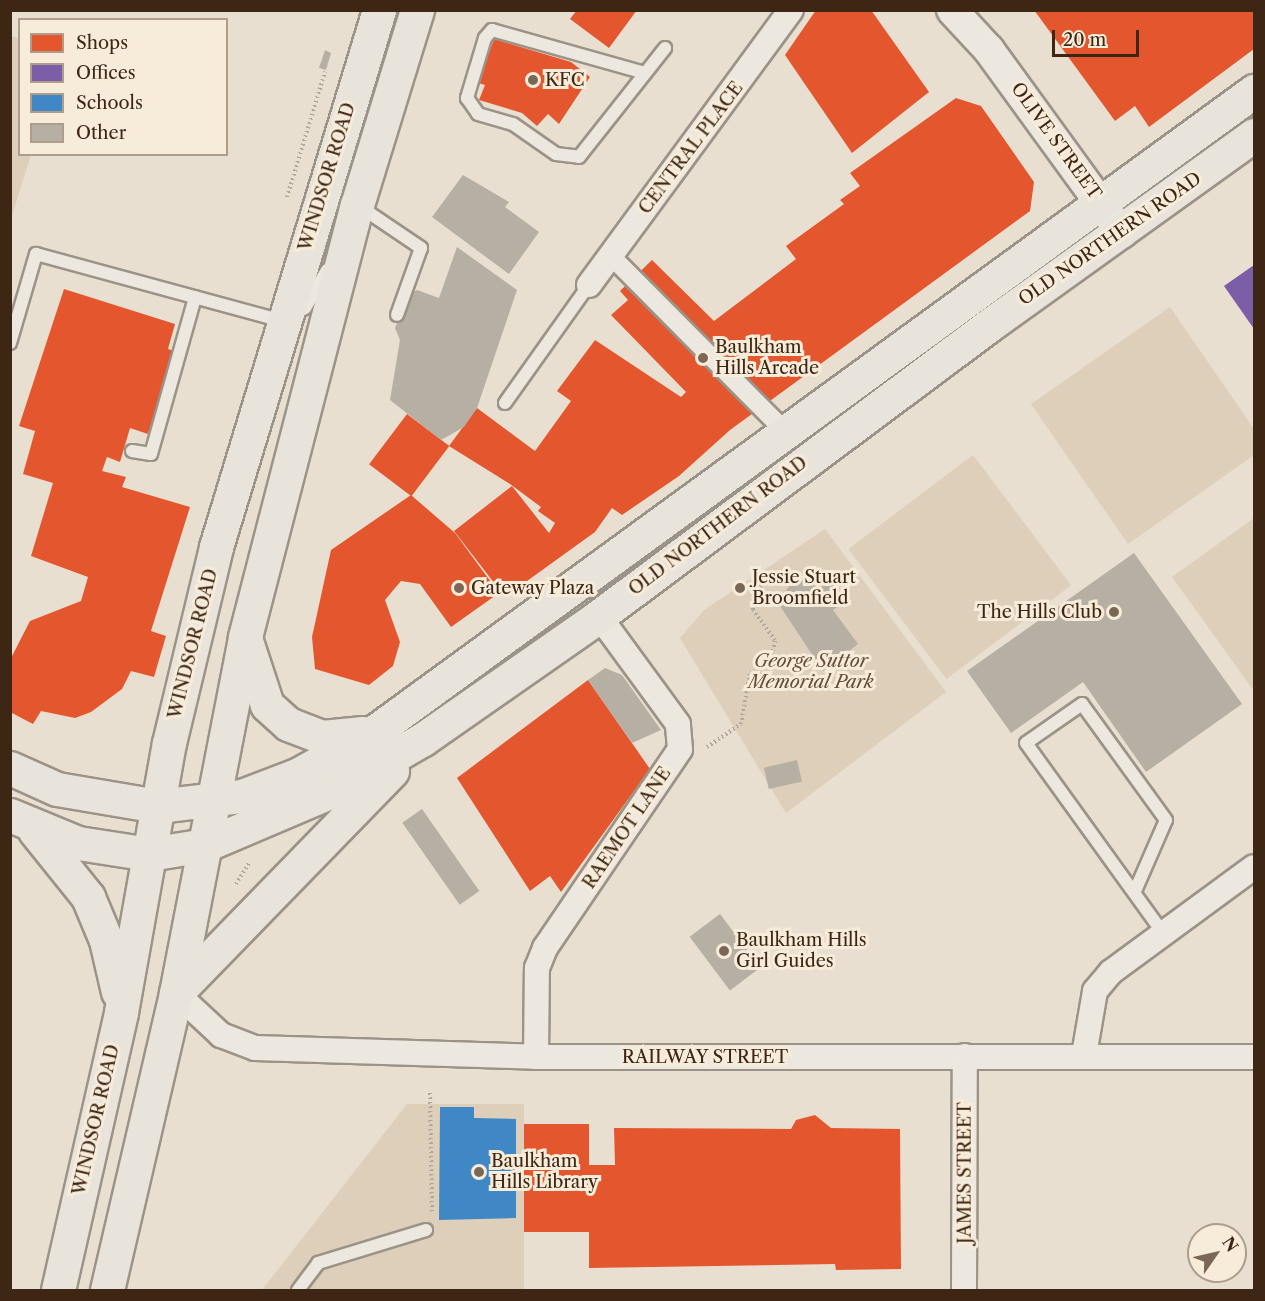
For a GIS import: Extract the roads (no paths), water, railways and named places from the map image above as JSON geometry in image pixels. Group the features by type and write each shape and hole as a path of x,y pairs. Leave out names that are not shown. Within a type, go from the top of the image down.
{"main road":[{"name":"WINDSOR ROAD","path":"58,1290 121,1011 158,806 216,547 379,10"},
{"name":"WINDSOR ROAD","path":"107,1290 176,993 245,637 357,205 417,10"},
{"name":"OLD NORTHERN ROAD","path":"10,768 57,789 158,806 213,801 299,774 374,732 788,434 1254,91"},
{"name":"OLD NORTHERN ROAD","path":"20,821 78,843 149,854 205,845 337,789 423,739 599,616 988,326 1122,233 1254,135"},
{"path":"245,637 267,705 288,724 322,737 374,732"},
{"path":"176,993 423,739"},
{"path":"20,821 55,850 93,907 106,940 121,1011"}],"street":[{"name":"CENTRAL PLACE","path":"590,285 791,10"},
{"name":"OLIVE STREET","path":"952,10 989,50 1122,233"},
{"name":"OLIVE STREET","path":"970,10 989,50"},
{"path":"611,256 788,434"},
{"name":"RAEMOT LANE","path":"537,1057 537,968 546,948 680,749 678,724 599,616"},
{"path":"1084,1055 1095,991 1163,933 1254,867"},
{"name":"RAILWAY STREET","path":"176,993 233,1043 296,1048 537,1057 1084,1055 1254,1057"},
{"name":"JAMES STREET","path":"964,1290 966,1056"}],"lane":[{"path":"645,72 504,30 485,38 467,98 471,110 513,124 556,154 579,157 665,48"},
{"path":"10,343 36,254 283,321 306,308 357,205 421,248 397,315"},
{"path":"506,403 590,285"},
{"path":"132,451 151,454 195,297"},
{"path":"1135,891 1166,820 1082,704 1026,743 1135,891 1163,933"},
{"path":"298,1290 318,1263 426,1230"}],"place":[{"name":"KFC","path":"533,80"},
{"name":"Baulkham Hills Arcade","path":"703,358"},
{"name":"Gateway Plaza","path":"459,588"},
{"name":"Jessie Stuart Broomfield","path":"740,588"},
{"name":"The Hills Club","path":"1114,612"},
{"name":"Baulkham Hills Girl Guides","path":"724,951"},
{"name":"Baulkham Hills Library","path":"479,1172"}],"park label":[{"name":"George Suttor Memorial Park","path":"811,672"}]}
